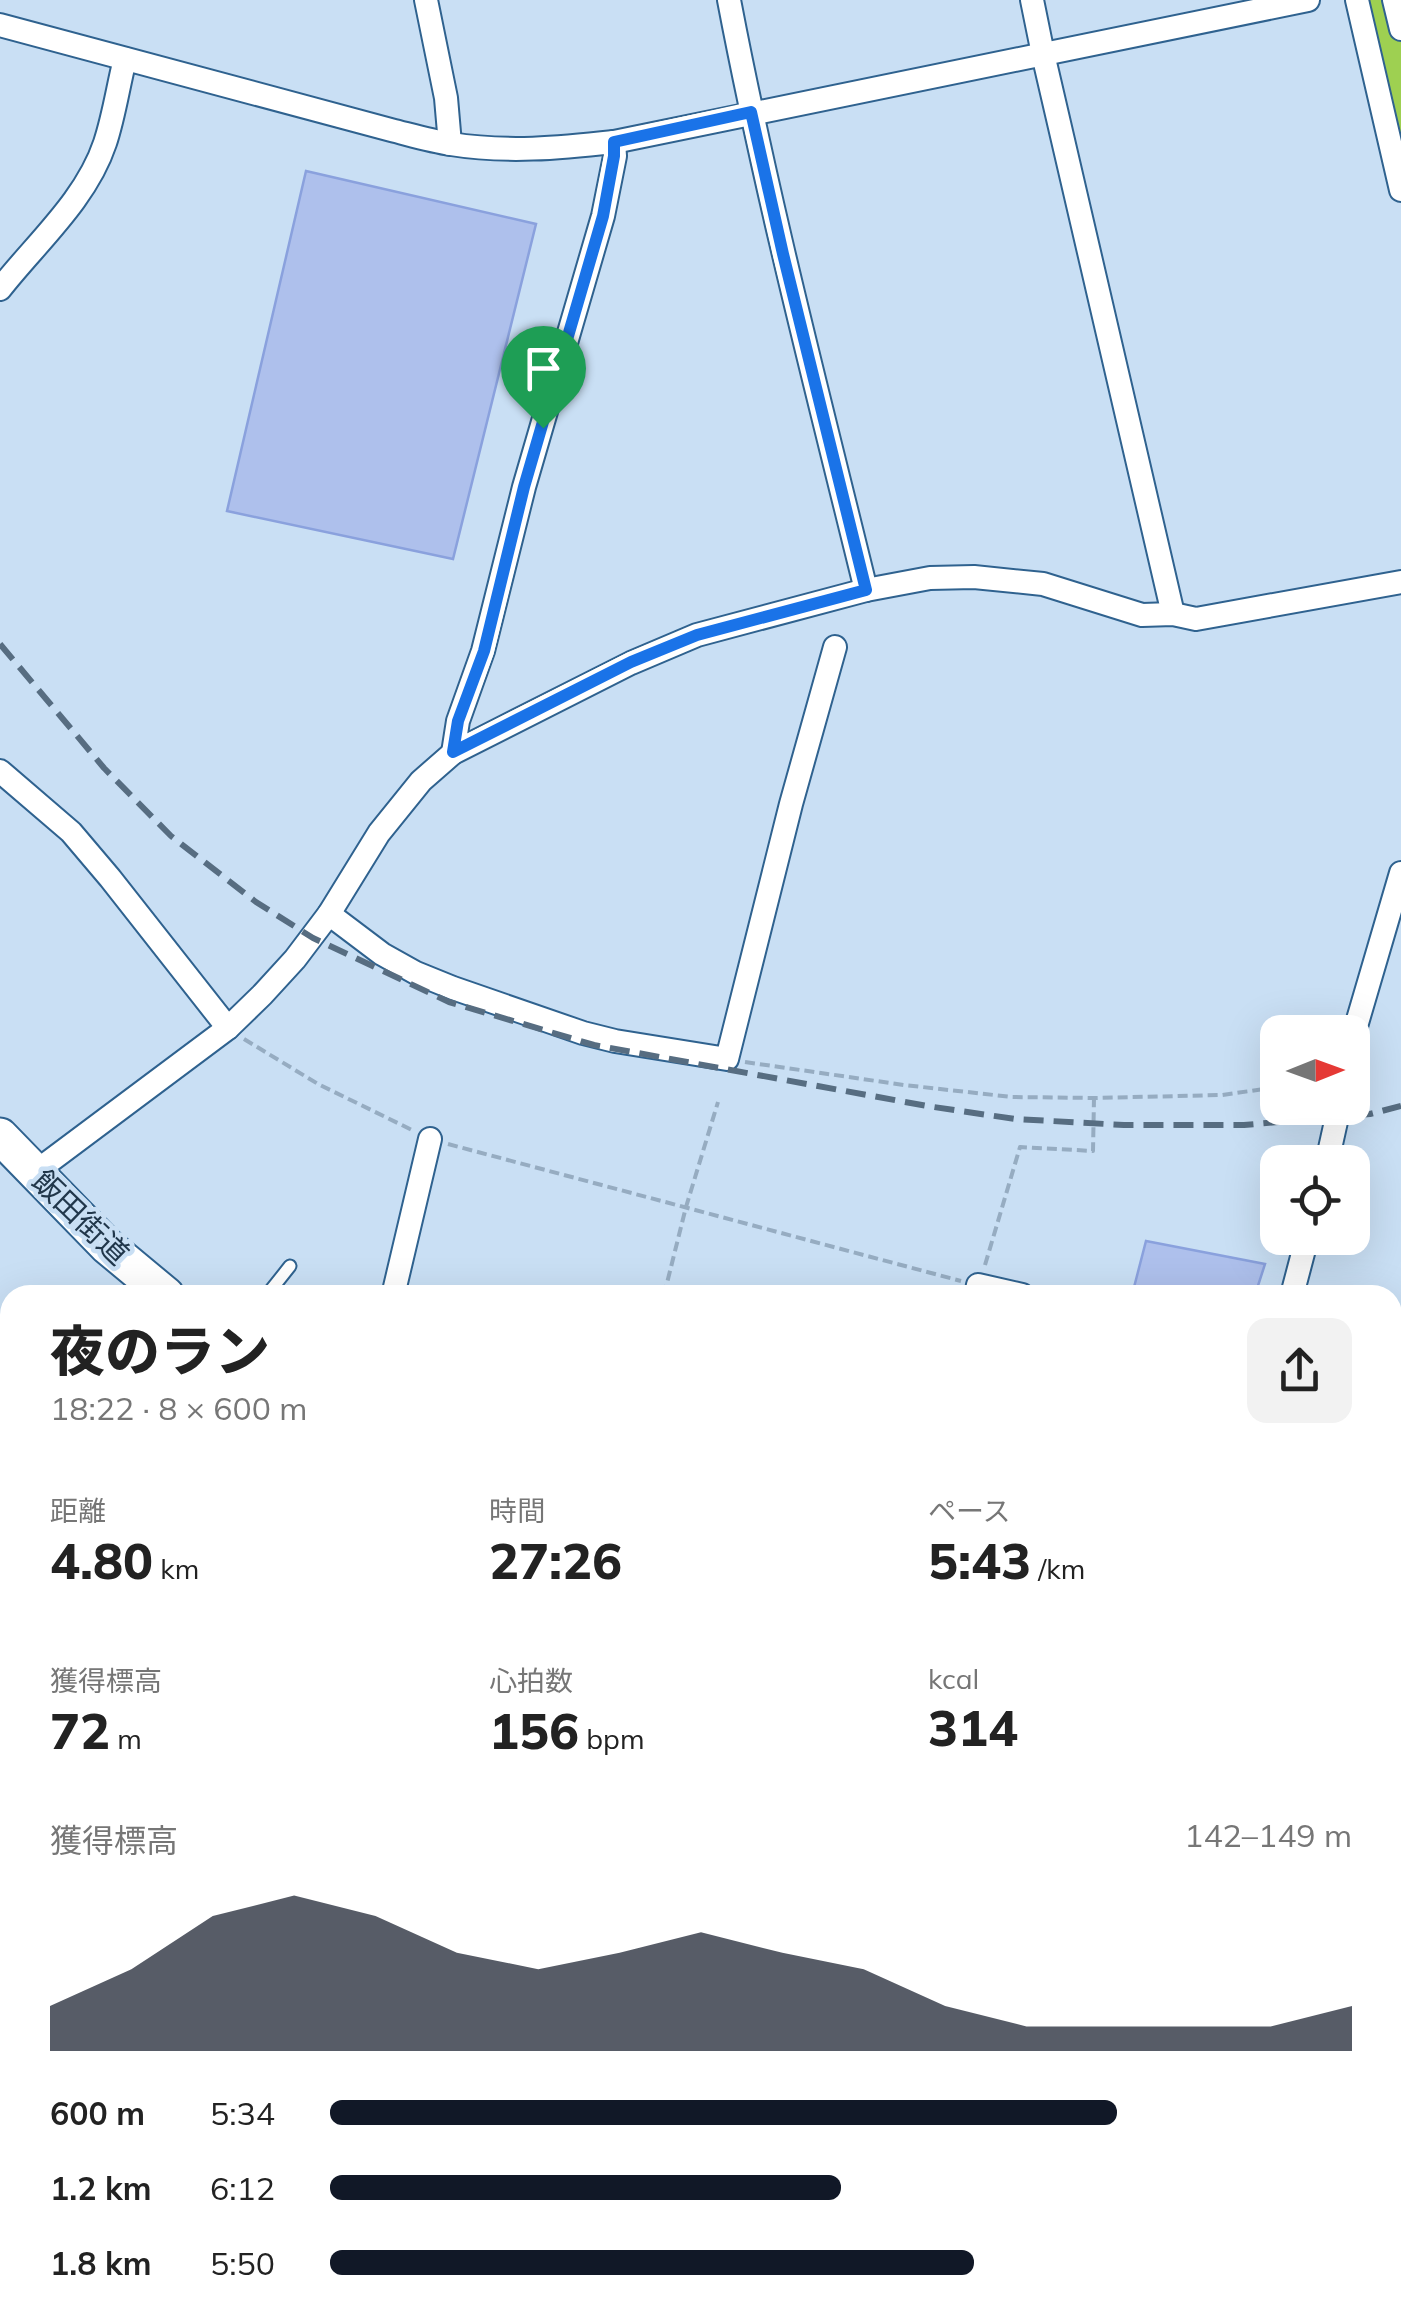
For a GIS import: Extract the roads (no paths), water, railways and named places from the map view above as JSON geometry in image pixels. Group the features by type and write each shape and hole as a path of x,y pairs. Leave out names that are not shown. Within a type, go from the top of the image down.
{"highway":[{"name":"飯田街道","path":"0,1136 107,1246 154,1285"}],"street":[{"path":"426,0 446,98 450,144"},
{"path":"729,0 783,254 866,590"},
{"path":"1032,0 1172,614"},
{"path":"0,26 450,144 562,148 614,142 1308,0"},
{"path":"1356,0 1401,190"},
{"path":"1394,0 1401,29"},
{"path":"0,289 77,196 92,171 105,144 125,59"},
{"path":"453,752 458,721 484,651 524,487 603,216 614,142"},
{"path":"34,1173 228,1028 295,959 330,914 378,833 421,781 453,752 631,662 697,635 866,590 930,578 974,577 1043,584 1142,615 1196,618 1401,582"},
{"path":"330,914 382,954 416,973 500,1006 614,1041 728,1059 836,647"},
{"path":"0,771 71,832 228,1028"},
{"path":"1359,1015 1401,873"},
{"path":"395,1285 430,1138"},
{"path":"1295,1285 1303,1255"}],"lane":[{"path":"275,1285 290,1266"}],"waterway":[{"path":"1374,0 1401,118"}],"railway":[{"path":"0,644 104,768 171,836 256,902 313,938 449,1002 594,1045 1015,1119 1124,1125 1244,1125 1370,1114 1401,1106"}]}
